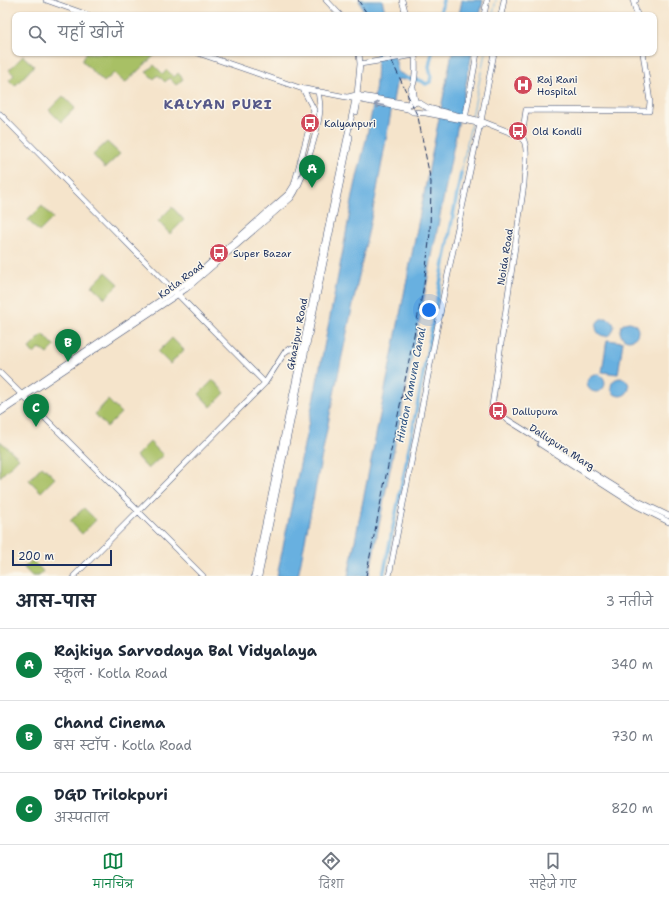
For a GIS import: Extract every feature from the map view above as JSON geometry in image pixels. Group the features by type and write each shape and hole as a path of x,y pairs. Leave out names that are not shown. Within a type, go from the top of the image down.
{"main road":[{"path":"46,0 80,12"},
{"path":"326,0 337,12"},
{"path":"402,0 405,12"},
{"path":"485,12 487,0"},
{"path":"502,12 504,0"},
{"path":"636,0 634,0 636,12"},
{"path":"207,56 304,89 348,97 359,97 399,106 425,106 438,113"},
{"name":"Ghazipur Road","path":"259,576 359,97 359,56"},
{"path":"360,64 406,56"},
{"path":"415,56 415,74 410,105 412,112 438,113 466,119 522,137 526,110 649,111 650,102 643,56"},
{"path":"466,119 476,56"},
{"path":"389,576 444,288 493,56"},
{"path":"304,89 315,106"},
{"name":"Kotla Road","path":"0,413 176,293 285,200 294,185 318,91"},
{"path":"421,113 425,110 425,106"},
{"path":"0,114 264,383"},
{"name":"Noida Road","path":"496,414 491,412 524,184 526,150 525,141 522,137"},
{"path":"74,576 264,383 287,350 305,350"},
{"name":"Ghazipur Road","path":"254,576 305,350"},
{"path":"0,373 22,397 203,576"},
{"path":"12,401 13,387"},
{"name":"Kotla Road","path":"0,409 12,401 22,397"},
{"name":"Dallupura Marg","path":"496,414 638,501 669,516"},
{"name":"Dallupura Marg","path":"496,414 622,497 669,522"}],"green space":[{"path":"23,56 34,66 15,86 9,80 14,75 9,70"},
{"path":"84,56 154,56 125,83 114,73 104,82 82,61"},
{"path":"154,65 163,74 167,70 174,77 178,73 183,79 176,85 169,78 165,82 158,75 154,79 146,72"},
{"path":"63,96 75,108 61,122 49,110"},
{"path":"107,142 120,154 105,168 93,155"},
{"path":"42,206 53,218 39,232 28,220"},
{"path":"172,207 184,220 170,234 158,221"},
{"path":"106,272 119,284 105,298 92,286"},
{"path":"43,334 55,346 47,354 40,348 34,354 29,348"},
{"path":"172,338 184,350 170,364 158,352"},
{"path":"213,380 225,393 211,407 199,394"},
{"path":"108,400 121,413 107,427 95,414"},
{"path":"0,441 19,458 0,477"},
{"path":"150,442 163,455 148,469 136,456"},
{"path":"42,466 55,478 41,492 29,480"},
{"path":"84,508 96,520 82,534 70,521"},
{"path":"32,560 43,571 39,576 32,576 24,568"}],"water":[{"path":"359,0 382,0 385,12 364,12"},
{"path":"462,0 483,0 481,12 460,12"},
{"path":"376,56 395,56 398,72 406,76 405,80 398,79 396,84 376,195 334,394 298,576 277,576 326,339 353,196 373,106 377,70"},
{"path":"451,56 471,56 369,576 348,576"},
{"path":"605,318 611,321 614,327 611,333 605,336 599,333 596,327 599,321"},
{"path":"629,322 635,325 638,331 635,337 629,340 623,337 620,331 623,325"},
{"path":"607,340 623,342 618,374 602,372"},
{"path":"596,374 602,377 605,383 602,389 596,392 590,389 587,383 590,377"},
{"path":"620,378 626,381 629,387 626,393 620,396 614,393 611,387 614,381"}],"waterway":[{"path":"441,12 443,0"},
{"path":"494,12 496,0"},
{"path":"406,78 422,81 426,84 430,82 431,75 429,67 431,56"},
{"path":"472,117 484,56"},
{"path":"461,173 471,124"},
{"name":"Hindon Yamuna Canal","path":"383,576 407,459 461,173"}],"railway":[{"path":"358,0 366,12"},
{"path":"366,576 424,285 430,233 431,182 418,117 389,56"}],"place":[{"name":"Raj Rani Hospital","path":"523,85"},
{"name":"Kalyanpuri","path":"310,123"},
{"name":"Old Kondli","path":"518,131"},
{"name":"Rajkiya Sarvodaya Bal Vidyalaya","path":"312,188"},
{"name":"Super Bazar","path":"219,253"},
{"name":"Chand Cinema","path":"68,362"},
{"name":"Dallupura","path":"498,411"},
{"name":"DGD Trilokpuri","path":"36,427"}],"district":[{"name":"KALYAN PURI","path":"218,104"}]}
